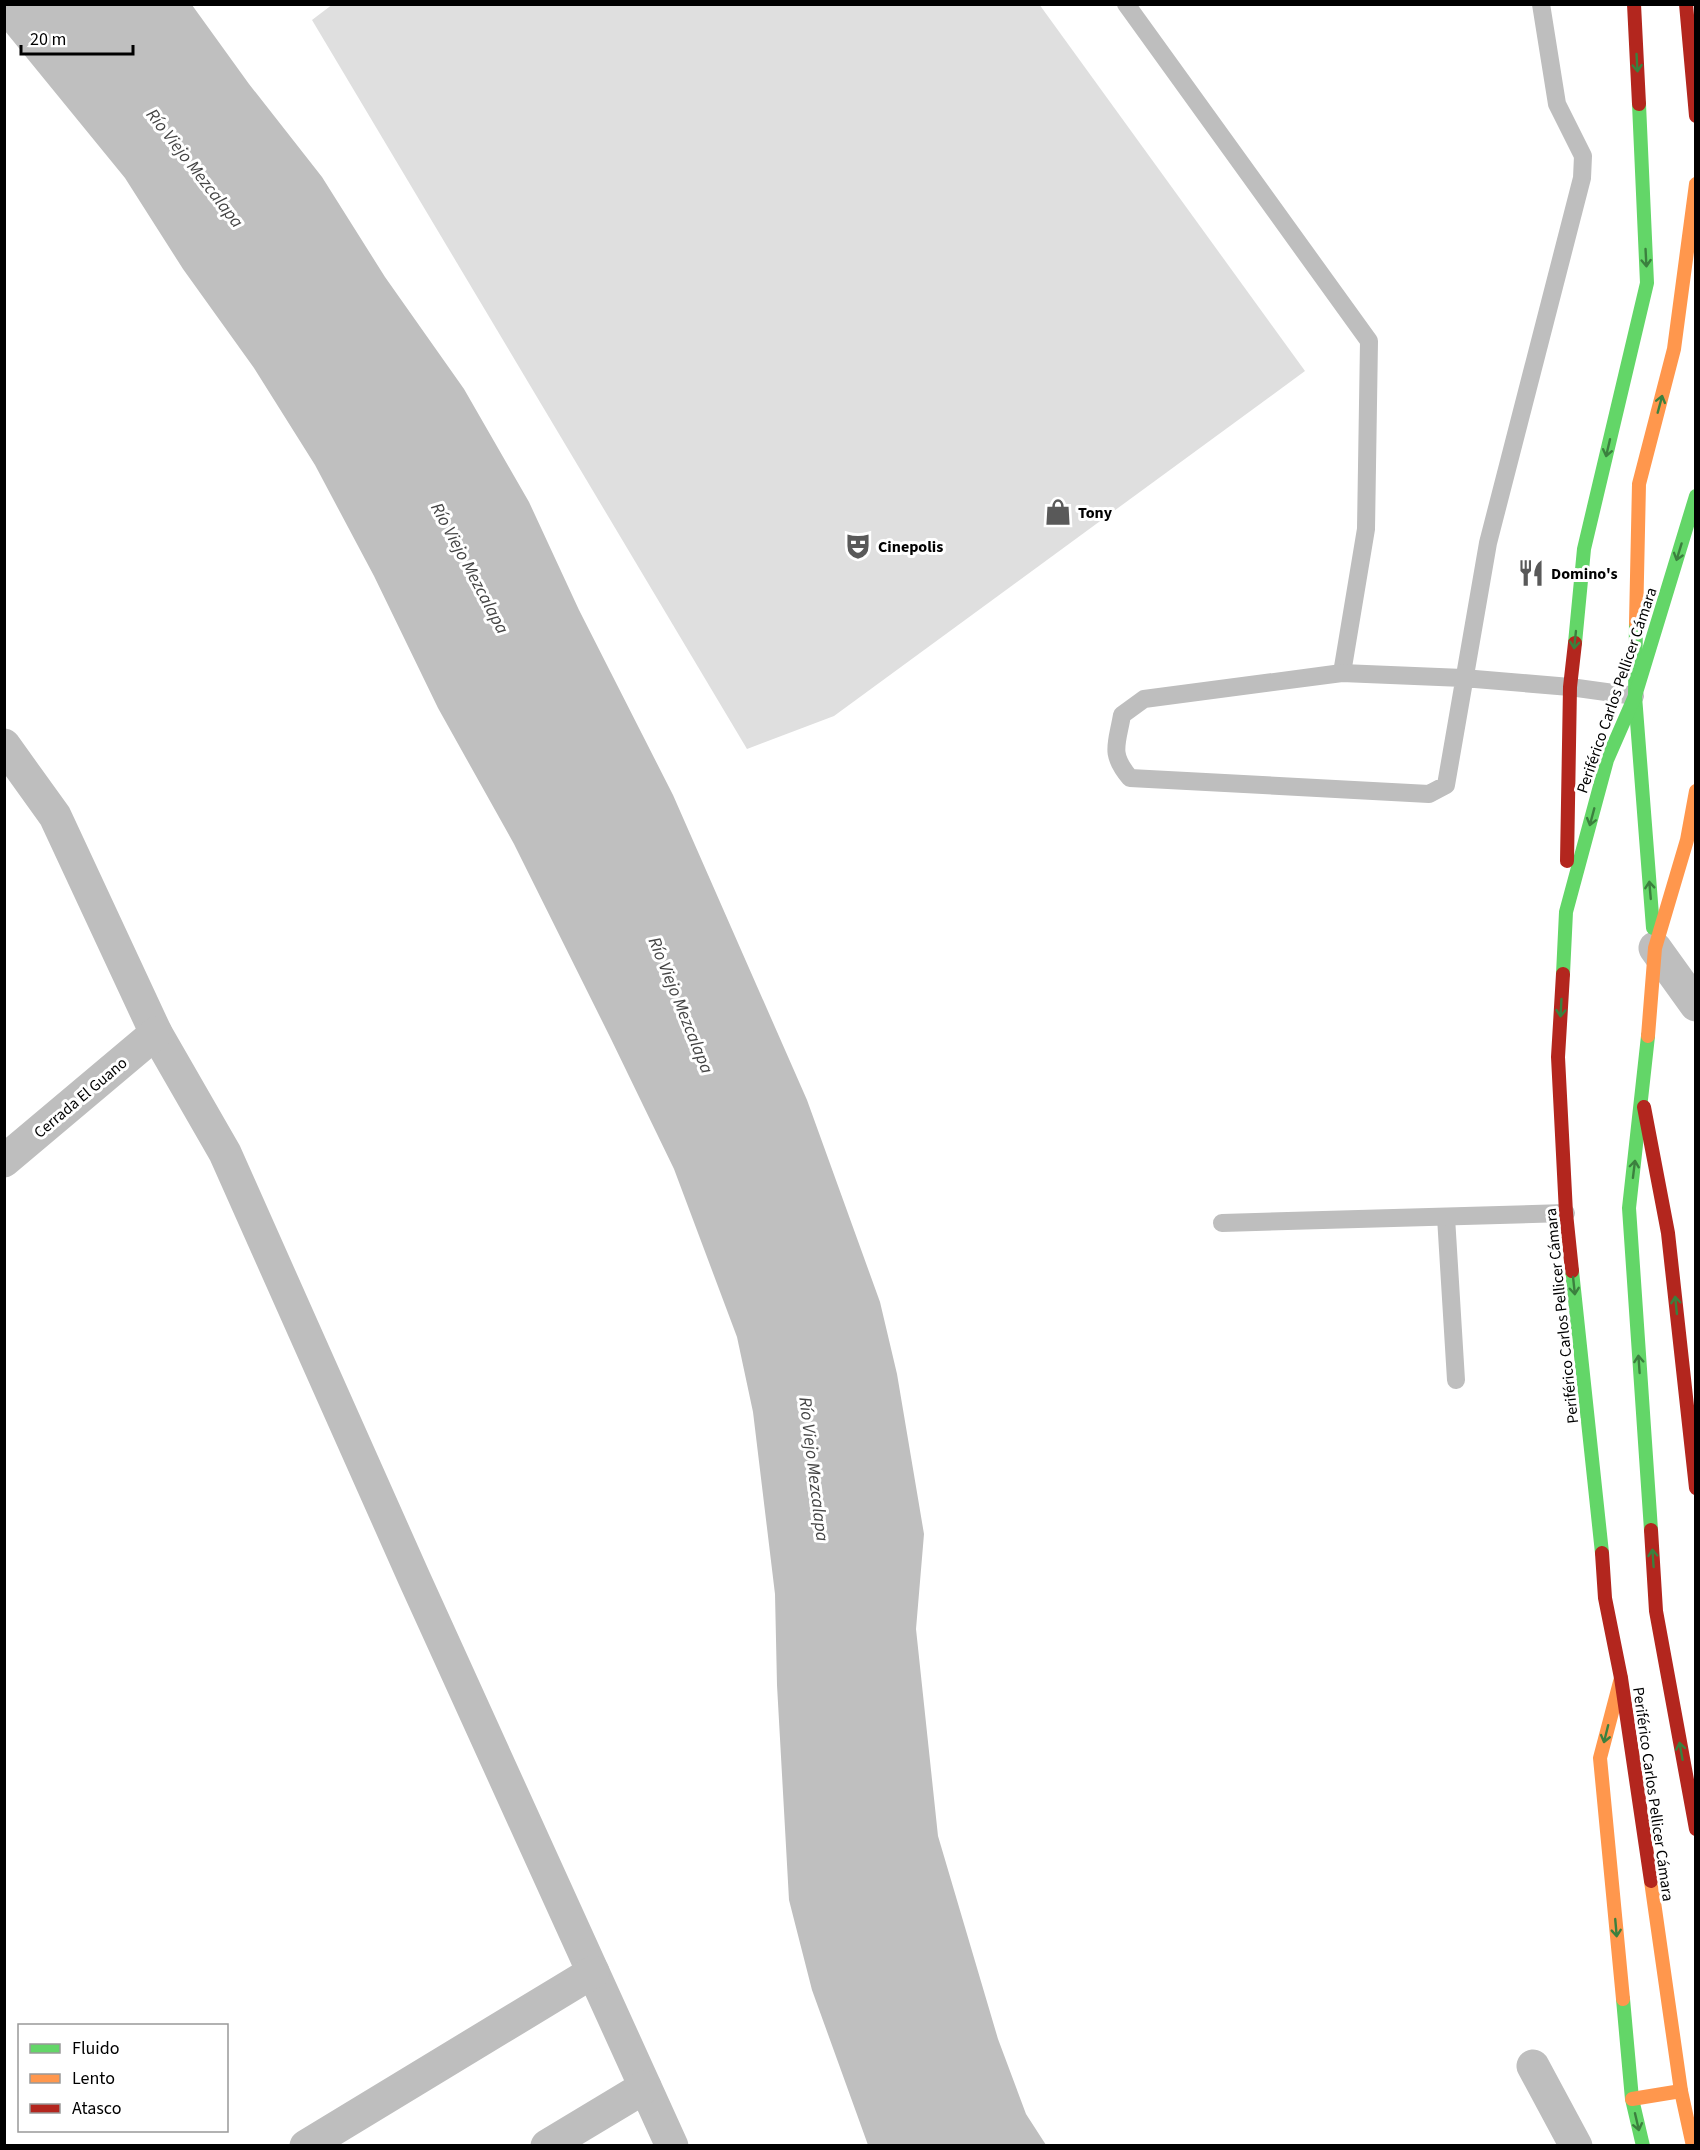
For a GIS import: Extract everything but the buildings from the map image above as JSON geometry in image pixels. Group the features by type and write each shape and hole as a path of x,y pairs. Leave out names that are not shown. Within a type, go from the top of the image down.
{"main road":[{"path":"1566,912 1570,687 1584,549 1647,283 1634,4"},
{"path":"1686,4 1695,116"},
{"path":"1655,948 1635,696 1639,484 1674,349 1695,184"},
{"name":"Periférico Carlos Pellicer Cámara","path":"1693,2145 1681,2091 1621,1678 1605,1598 1566,1213 1558,1057 1566,912 1607,760 1635,696 1695,496"},
{"name":"Periférico Carlos Pellicer Cámara","path":"1695,791 1691,838 1655,948 1642,1099 1629,1208 1656,1611 1695,1829"},
{"path":"1642,1099 1668,1233 1695,1488"},
{"path":"1621,1678 1600,1758 1632,2099 1643,2145"},
{"path":"1632,2099 1681,2091"}],"street":[{"path":"4,745 55,816 156,1033 225,1153 410,1569 672,2145"},
{"path":"1655,948 1695,1005"},
{"name":"Cerrada El Guano","path":"4,1161 156,1033"},
{"path":"306,2145 593,1972"},
{"path":"1533,2066 1576,2145"},
{"path":"547,2145 645,2087"}],"lane":[{"path":"1126,4 1369,341 1366,529 1342,673"},
{"path":"1541,4 1557,104 1583,156 1582,178 1488,543 1463,678 1446,785 1429,794 1130,778 1119,765 1115,755 1122,715 1144,699 1342,673 1463,678 1570,687 1635,696"},
{"path":"1222,1223 1566,1213"},
{"path":"1446,1217 1456,1380"}],"water":[{"name":"Río Viejo Mezcalapa","path":"4,5 192,5 249,84 322,177 385,277 464,389 529,502 579,610 673,795 807,1100 880,1302 897,1374 924,1534 916,1629 938,1836 998,2039 1026,2114 1046,2145 868,2145 812,1990 789,1900 777,1685 775,1594 753,1412 737,1337 674,1169 514,844 438,708 374,576 315,465 254,368 183,269 125,178 5,31"}],"traffic: fast":[{"path":"1575,643 1584,549 1647,283 1639,104"},
{"path":"1563,974 1566,912 1607,760 1635,696 1696,496"},
{"path":"1636,623 1635,696 1653,928"},
{"path":"1648,1036 1629,1208 1651,1530"},
{"path":"1572,1271 1602,1553"},
{"path":"1623,1999 1632,2099 1643,2146"}],"traffic: slow":[{"path":"1636,623 1639,484 1674,349 1696,184"},
{"path":"1648,1036 1655,948 1687,840 1696,791"},
{"path":"1621,1678 1600,1758 1623,1999"},
{"path":"1651,1881 1681,2091 1693,2146"},
{"path":"1632,2099 1681,2091"}],"traffic: jam":[{"path":"1634,4 1639,104"},
{"path":"1686,4 1696,116"},
{"path":"1567,861 1570,687 1575,643"},
{"path":"1563,974 1558,1057 1566,1213 1572,1271"},
{"path":"1644,1107 1668,1233 1696,1488"},
{"path":"1651,1530 1656,1611 1696,1829"},
{"path":"1602,1553 1605,1598 1621,1678 1651,1881"}],"place":[{"name":"Tony","path":"1058,512"},
{"name":"Cinepolis","path":"858,546"},
{"name":"Domino's","path":"1531,573"}]}
